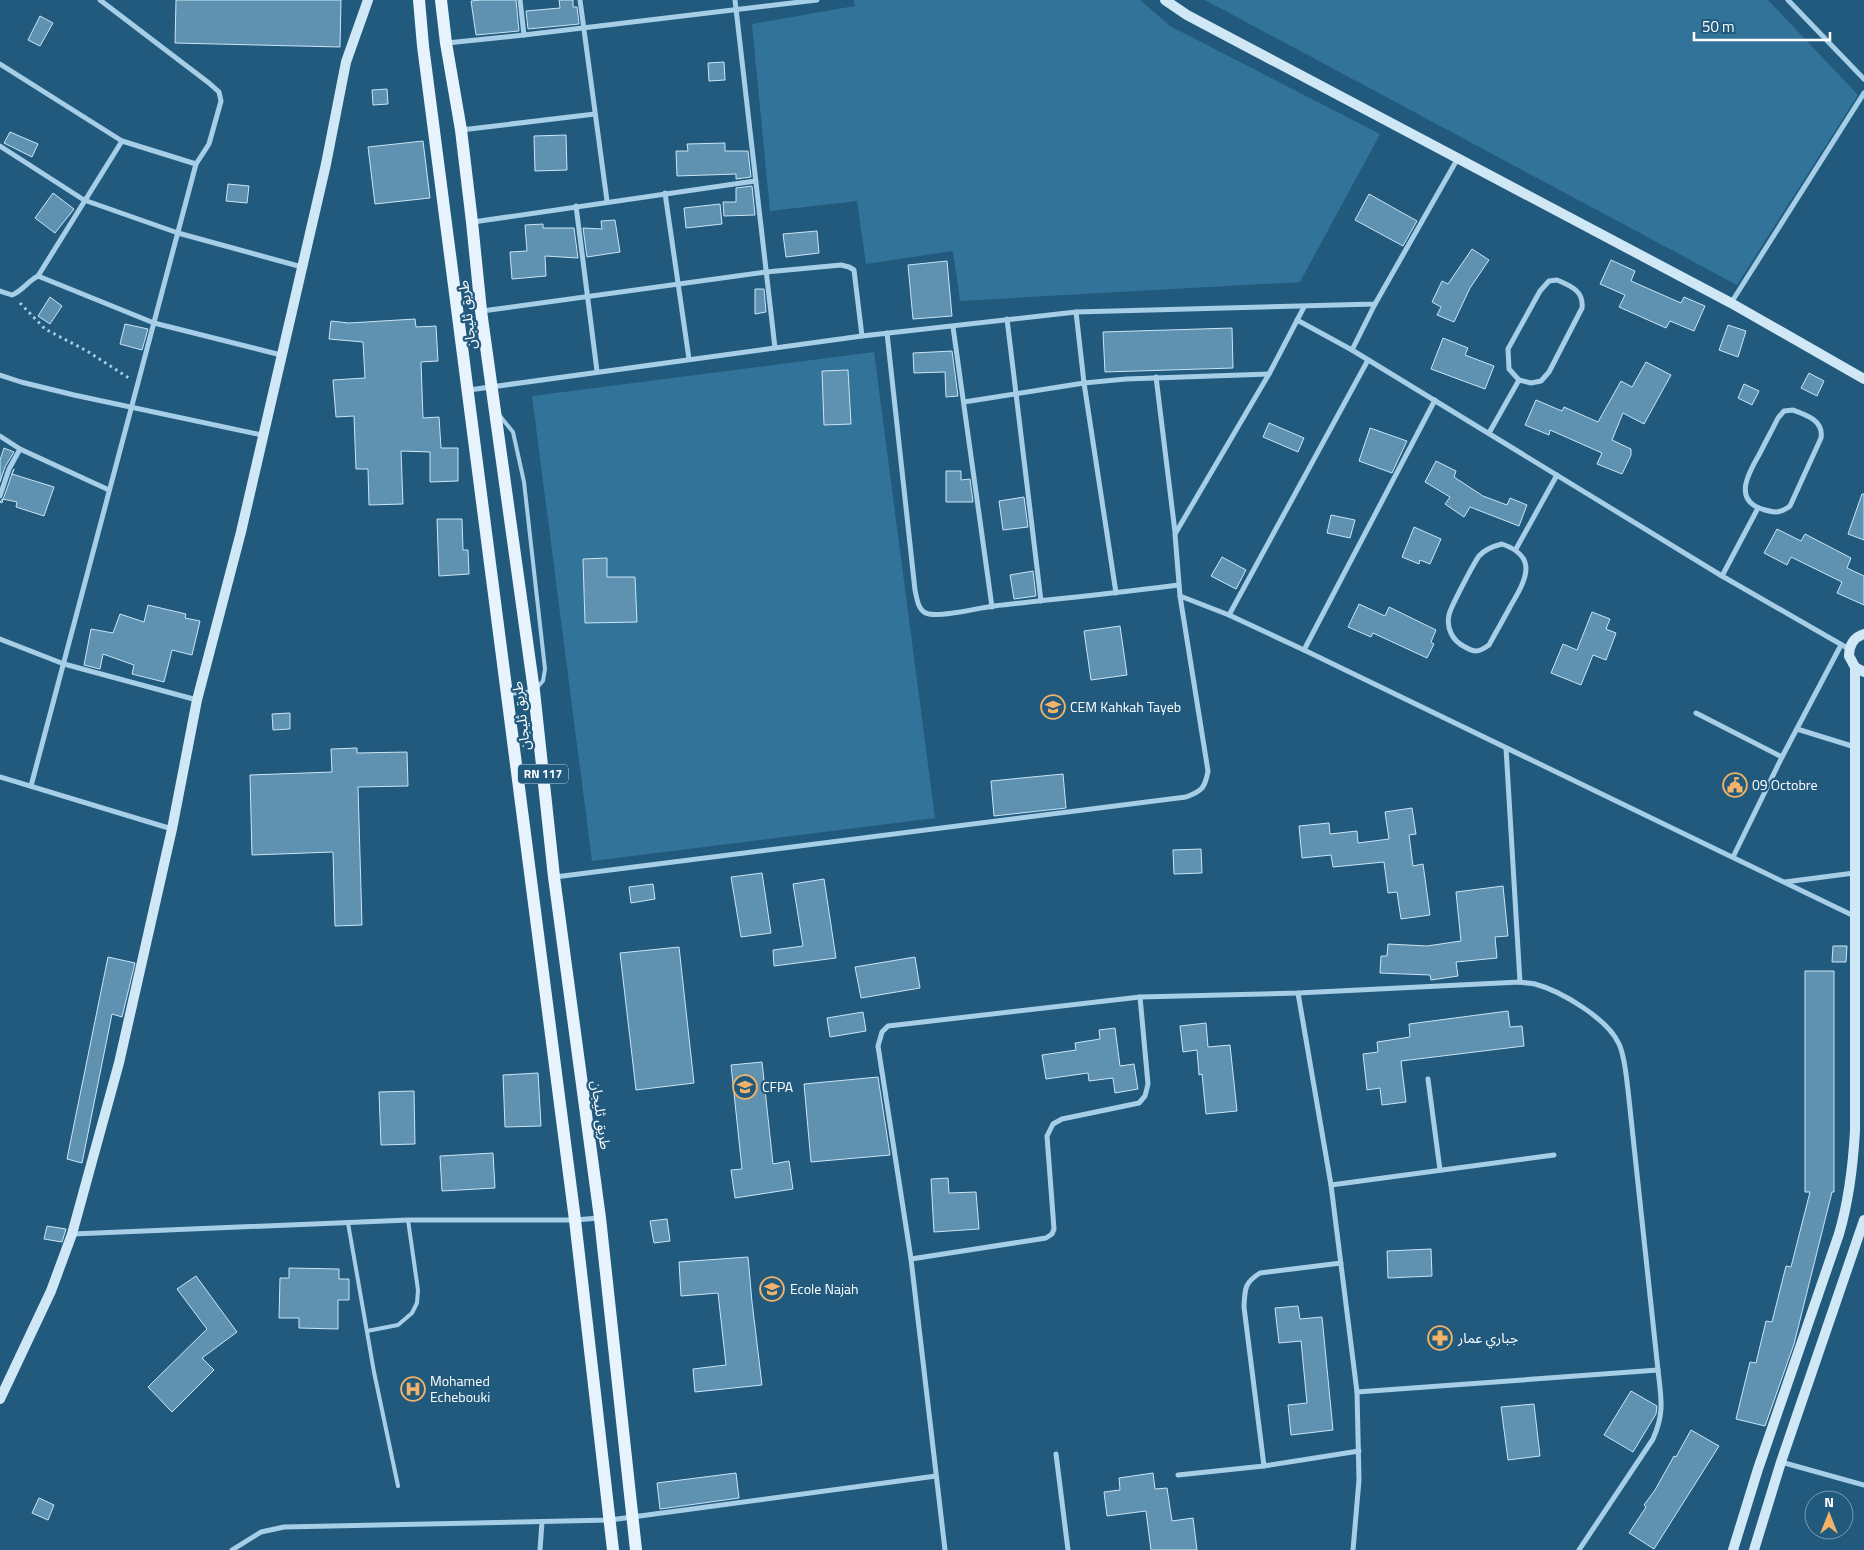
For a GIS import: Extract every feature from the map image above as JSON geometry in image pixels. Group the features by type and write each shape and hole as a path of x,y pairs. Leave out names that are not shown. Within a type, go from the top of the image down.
{"main road":[{"name":"طريق ثليجان","path":"419,0 423,46 575,1220 613,1550"},
{"name":"طريق ثليجان","path":"441,0 446,43 461,130 481,311 534,691 554,877 600,1218 636,1550"}],"street":[{"path":"31,786 196,164 209,144 221,101 219,92 100,0"},
{"path":"0,1399 51,1291 72,1234 119,1062 172,829 197,700 241,532 326,164 346,62 368,0"},
{"path":"520,0 524,35"},
{"path":"580,0 607,201"},
{"path":"735,0 775,348"},
{"path":"446,43 817,0"},
{"path":"1165,0 1187,15 1731,303 1864,379"},
{"path":"1788,0 1864,79"},
{"path":"0,64 122,141 196,164"},
{"path":"1731,303 1864,93"},
{"path":"461,130 595,114"},
{"path":"0,290 12,295 19,292 30,280 38,276 122,141"},
{"path":"0,146 84,200 178,233 302,267"},
{"path":"1352,350 1375,304 1458,158"},
{"path":"472,222 755,180"},
{"path":"665,193 689,359"},
{"path":"576,206 597,371"},
{"path":"481,311 766,272 841,265 854,270 862,336"},
{"path":"38,276 154,323 281,355"},
{"path":"1557,280 1580,293 1583,300 1582,308 1549,372 1541,381 1531,383 1519,380 1509,369 1508,349 1540,291 1549,281 1557,280"},
{"path":"468,390 862,336 1076,312 1375,304"},
{"path":"1175,534 1269,374 1304,306"},
{"path":"1076,312 1084,383 1116,594"},
{"path":"1007,319 1041,601"},
{"path":"1297,320 1352,350 1722,576 1845,647 1859,669 1855,747 1855,1131 1852,1173 1847,1206 1758,1469 1733,1550"},
{"path":"953,326 992,606"},
{"path":"887,333 916,590 919,606 923,612 929,614 1116,594 1179,585"},
{"path":"1229,615 1368,360"},
{"path":"964,402 1084,383 1156,376 1269,374"},
{"path":"0,375 43,388 262,435"},
{"path":"554,877 1186,797 1200,791 1206,783 1208,771 1180,596 1175,534 1156,376"},
{"path":"1489,433 1519,380"},
{"path":"1304,650 1435,400"},
{"path":"1793,410 1808,415 1818,423 1822,432 1821,438 1790,506 1783,511 1774,512 1758,508 1748,500 1745,491 1746,478 1778,418 1784,411 1793,410"},
{"path":"0,436 20,449 109,490"},
{"path":"0,496 9,469 20,449"},
{"path":"1516,549 1557,475"},
{"path":"1722,576 1758,508"},
{"path":"1502,544 1516,549 1524,559 1526,569 1524,584 1489,645 1481,651 1474,652 1459,644 1450,633 1448,614 1480,556 1492,546 1502,544"},
{"path":"1180,596 1229,615 1304,650 1854,916"},
{"path":"1733,857 1797,729 1845,647 1862,632"},
{"path":"0,639 64,664 197,700"},
{"path":"1696,713 1782,756"},
{"path":"1797,729 1855,747"},
{"path":"1506,748 1520,982"},
{"path":"0,777 172,829"},
{"path":"1785,882 1854,872"},
{"path":"945,1550 911,1260 878,1046 882,1032 888,1026 1140,997 1520,982 1535,984 1556,992 1579,1006 1614,1035 1620,1046 1628,1090 1662,1406 1660,1423 1652,1439 1578,1550"},
{"path":"1298,992 1331,1185 1356,1392 1358,1498 1352,1550"},
{"path":"911,1260 1046,1238 1052,1234 1054,1214 1046,1142 1049,1130 1053,1124 1062,1119 1139,1102 1145,1096 1148,1084 1140,997"},
{"path":"1428,1079 1440,1170"},
{"path":"1331,1185 1554,1155"},
{"path":"72,1234 408,1220 575,1220 600,1218"},
{"path":"1754,1550 1781,1462 1864,1220"},
{"path":"1264,1466 1244,1307 1244,1290 1249,1280 1260,1273 1341,1263"},
{"path":"1356,1392 1658,1370"},
{"path":"1178,1475 1264,1466 1358,1451"},
{"path":"1056,1454 1068,1550"},
{"path":"1781,1462 1864,1485"},
{"path":"232,1550 261,1532 284,1527 610,1520 936,1476"},
{"path":"540,1550 542,1522"}],"lane":[{"path":"494,408 513,432 524,482 545,669 543,681 534,691 507,694"},
{"path":"367,1331 398,1325 412,1313 418,1303 418,1290 408,1220"},
{"path":"348,1223 367,1331 398,1486"}],"path":[{"path":"12,295 46,329 87,351 138,383"}],"shaded area":[{"path":"854,0 1140,0 1170,26 1380,134 1300,282 960,301 953,251 866,264 857,201 770,211 752,24 855,6"},
{"path":"1205,0 1768,0 1858,95 1737,285"},
{"path":"874,352 935,818 592,861 532,396"}],"building":[{"path":"176,0 341,0 340,47 175,43"},
{"path":"516,0 519,31 476,35 471,1"},
{"path":"559,0 573,0 573,7 577,7 579,24 528,29 526,11 560,8"},
{"path":"40,16 53,23 40,46 28,40"},
{"path":"724,62 725,80 709,81 708,63"},
{"path":"387,89 388,104 373,105 372,90"},
{"path":"10,132 38,144 32,157 4,143"},
{"path":"566,135 567,170 535,171 534,136"},
{"path":"423,141 430,198 375,204 368,147"},
{"path":"725,143 725,151 748,151 751,177 736,179 736,174 677,176 676,151 688,151 687,144"},
{"path":"228,184 249,186 247,203 226,201"},
{"path":"752,186 755,215 724,216 723,202 736,202 736,188"},
{"path":"53,193 74,209 55,233 35,218"},
{"path":"1369,194 1417,221 1403,246 1355,220"},
{"path":"720,204 722,224 686,228 684,208"},
{"path":"615,220 620,252 587,257 583,228 602,229 601,221"},
{"path":"543,224 543,228 574,228 578,258 545,256 546,276 512,279 510,252 527,251 525,225"},
{"path":"817,231 819,253 786,257 783,234"},
{"path":"1472,249 1489,260 1470,288 1454,322 1437,315 1441,307 1432,302 1442,281 1448,284"},
{"path":"1611,260 1635,271 1631,281 1681,303 1684,297 1705,306 1694,331 1670,321 1666,328 1619,307 1625,295 1600,284"},
{"path":"947,261 952,316 913,319 908,265"},
{"path":"755,289 764,289 766,312 755,314"},
{"path":"50,297 62,306 50,324 38,316"},
{"path":"415,319 416,327 436,326 438,361 421,362 423,418 439,417 441,448 458,448 458,481 430,482 430,452 401,451 403,504 369,505 368,469 356,469 354,416 336,417 333,380 365,378 363,342 329,339 331,321 349,323"},
{"path":"125,324 148,329 142,350 120,344"},
{"path":"1728,325 1746,331 1738,357 1719,350"},
{"path":"1232,328 1233,368 1105,372 1103,332"},
{"path":"1443,338 1468,348 1465,355 1494,366 1485,389 1431,369"},
{"path":"952,351 958,396 946,397 945,372 914,373 913,353"},
{"path":"1646,362 1671,375 1644,424 1623,413 1612,440 1631,449 1631,455 1622,474 1597,464 1602,453 1550,430 1549,435 1525,425 1536,400 1562,411 1564,407 1598,422 1621,381 1632,387"},
{"path":"848,370 851,424 824,425 822,371"},
{"path":"1809,373 1824,381 1817,396 1801,388"},
{"path":"1744,384 1759,391 1752,405 1738,398"},
{"path":"1269,423 1304,438 1298,452 1263,437"},
{"path":"1370,428 1407,441 1392,473 1359,461"},
{"path":"4,448 14,452 5,467 0,482 0,460"},
{"path":"1436,461 1456,471 1454,477 1483,496 1507,505 1510,498 1527,505 1519,526 1470,507 1464,517 1445,504 1450,497 1425,482"},
{"path":"14,469 12,474 54,487 44,516 16,507 17,502 3,499 2,503 0,502 4,497 13,471"},
{"path":"946,471 961,471 961,480 970,479 973,502 946,502"},
{"path":"1862,494 1864,494 1864,540 1848,534"},
{"path":"1024,497 1028,527 1003,530 999,501"},
{"path":"1331,515 1355,520 1350,538 1327,533"},
{"path":"437,519 462,519 463,550 468,550 469,574 439,576"},
{"path":"1414,527 1441,539 1430,564 1420,560 1419,564 1402,557"},
{"path":"1777,529 1801,541 1805,534 1851,558 1847,568 1864,576 1864,605 1837,593 1842,582 1791,557 1787,565 1764,553"},
{"path":"1222,557 1246,570 1236,589 1211,576"},
{"path":"607,558 607,577 635,577 637,622 585,623 583,559"},
{"path":"1033,571 1036,596 1014,599 1010,575"},
{"path":"1359,604 1385,616 1389,607 1436,630 1431,642 1434,644 1427,658 1373,633 1371,637 1348,627"},
{"path":"148,605 186,614 185,618 200,621 192,655 172,650 164,682 132,674 134,665 103,654 100,669 84,665 91,629 113,633 120,614 144,622"},
{"path":"1592,612 1610,619 1606,629 1616,633 1606,660 1593,655 1581,685 1551,673 1563,644 1577,650"},
{"path":"1120,626 1127,675 1091,680 1084,631"},
{"path":"290,713 290,729 273,730 272,714"},
{"path":"357,748 357,753 407,752 408,786 358,787 362,925 335,926 333,852 252,855 250,775 332,772 331,749"},
{"path":"1063,774 1066,808 994,816 991,781"},
{"path":"1412,808 1416,834 1409,835 1413,866 1423,864 1430,915 1401,919 1397,892 1388,893 1384,862 1333,867 1331,855 1302,858 1299,826 1329,823 1330,834 1357,831 1358,843 1389,839 1385,812"},
{"path":"1201,849 1202,873 1174,874 1173,850"},
{"path":"762,873 771,933 741,937 731,877"},
{"path":"824,879 836,958 774,966 773,950 803,946 793,884"},
{"path":"653,884 655,899 631,903 629,887"},
{"path":"1503,886 1508,936 1495,937 1497,958 1456,962 1458,976 1431,980 1430,975 1380,973 1381,956 1387,956 1388,944 1427,946 1461,941 1456,892"},
{"path":"1833,946 1847,946 1846,962 1832,962"},
{"path":"679,947 694,1083 636,1090 620,953"},
{"path":"108,957 135,963 122,1017 112,1014 82,1163 67,1159"},
{"path":"915,957 920,988 861,998 855,967"},
{"path":"1805,971 1834,971 1834,1192 1832,1192 1794,1344 1765,1426 1736,1419 1750,1362 1756,1363 1766,1321 1772,1322 1786,1266 1791,1267 1810,1192 1805,1192"},
{"path":"1508,1011 1510,1027 1522,1026 1524,1046 1401,1061 1406,1102 1382,1105 1380,1088 1367,1090 1363,1054 1378,1052 1377,1042 1410,1037 1409,1024"},
{"path":"863,1012 866,1031 830,1037 827,1018"},
{"path":"1206,1023 1208,1047 1230,1045 1237,1111 1206,1114 1202,1074 1199,1075 1197,1050 1183,1052 1180,1026"},
{"path":"1115,1028 1120,1066 1134,1064 1138,1089 1115,1093 1113,1078 1089,1081 1088,1073 1046,1079 1042,1055 1076,1050 1075,1043 1100,1039 1099,1030"},
{"path":"762,1062 773,1164 789,1161 793,1189 735,1198 731,1170 742,1169 731,1065"},
{"path":"538,1073 541,1126 505,1127 503,1075"},
{"path":"878,1077 890,1155 811,1162 804,1084"},
{"path":"414,1091 415,1144 381,1145 379,1092"},
{"path":"493,1153 495,1188 442,1191 440,1156"},
{"path":"948,1178 949,1193 976,1192 979,1229 934,1232 931,1179"},
{"path":"667,1219 670,1241 654,1243 650,1221"},
{"path":"47,1226 66,1229 62,1242 44,1239"},
{"path":"1431,1249 1432,1276 1388,1278 1387,1251"},
{"path":"748,1257 762,1385 695,1392 693,1369 726,1365 718,1293 681,1296 679,1262"},
{"path":"289,1268 339,1269 339,1279 349,1279 349,1300 338,1300 338,1329 299,1328 299,1318 279,1318 280,1278 289,1278"},
{"path":"196,1276 237,1332 202,1358 214,1370 172,1412 148,1387 207,1329 177,1289"},
{"path":"1298,1306 1300,1319 1322,1317 1333,1430 1291,1435 1288,1405 1307,1403 1301,1341 1279,1343 1275,1308"},
{"path":"1631,1391 1657,1406 1656,1414 1633,1452 1604,1435"},
{"path":"1534,1404 1540,1456 1508,1460 1501,1407"},
{"path":"1691,1430 1719,1446 1654,1549 1629,1533 1646,1507 1644,1505 1655,1490 1674,1456 1676,1457"},
{"path":"736,1473 739,1498 660,1509 657,1483"},
{"path":"1153,1473 1155,1489 1167,1488 1172,1521 1193,1518 1197,1550 1151,1550 1146,1511 1107,1516 1104,1492 1120,1490 1119,1478"},
{"path":"39,1498 54,1505 48,1520 32,1513"}],"place":[{"name":"CEM Kahkah Tayeb","path":"1053,707"},
{"name":"09 Octobre","path":"1735,785"},
{"name":"CFPA","path":"745,1087"},
{"name":"Ecole Najah","path":"772,1289"},
{"name":"جباري عمار","path":"1440,1338"},
{"name":"Mohamed Echebouki","path":"413,1389"}]}
